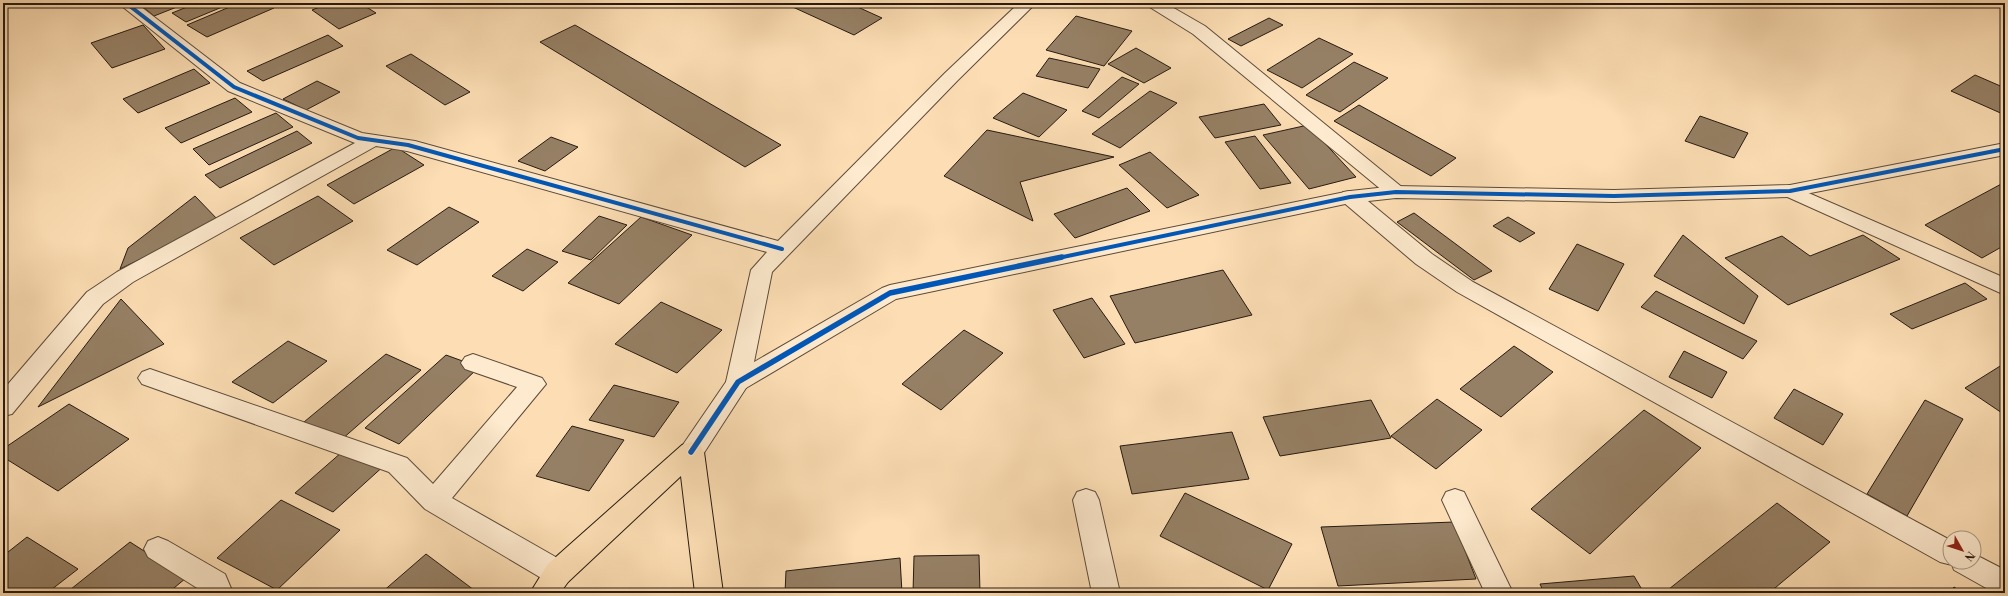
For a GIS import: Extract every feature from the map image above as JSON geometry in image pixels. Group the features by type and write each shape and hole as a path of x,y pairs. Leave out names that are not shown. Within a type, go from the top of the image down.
{"main road":[{"path":"551,583 690,452"},
{"path":"690,452 709,593"}],"street":[{"path":"126,3 234,87 358,138 408,145 782,249"},
{"path":"690,452 738,382 762,270 951,77 1028,3"},
{"path":"1154,3 1199,30 1396,192"},
{"path":"3,408 101,294 125,277 166,256 372,141"},
{"path":"738,382 890,293 1284,209 1350,197 1396,192 1614,196 1790,191 2005,149"},
{"path":"1790,191 2005,288"},
{"path":"1350,197 1424,259 1465,287 1942,550"},
{"path":"434,501 534,384 473,363"},
{"path":"150,378 398,465 434,501 551,583"},
{"path":"1086,500 1106,593"},
{"path":"1455,500 1498,593"},
{"path":"158,549 215,583 220,593"},
{"path":"1979,570 2005,584"}],"building":[{"path":"152,3 187,3 154,16 143,7"},
{"path":"197,3 223,3 227,5 186,22 172,13"},
{"path":"239,3 265,3 274,8 207,37 187,25"},
{"path":"330,3 360,3 376,13 339,29 312,10"},
{"path":"784,3 849,3 882,18 854,35"},
{"path":"1076,16 1132,31 1104,66 1046,50"},
{"path":"1269,18 1283,25 1241,46 1228,39"},
{"path":"143,25 165,49 112,68 91,43"},
{"path":"575,25 781,145 745,167 540,42"},
{"path":"328,35 343,46 263,81 247,71"},
{"path":"1319,38 1353,54 1302,88 1267,70"},
{"path":"1136,48 1171,68 1144,83 1108,64"},
{"path":"411,54 470,92 445,105 386,66"},
{"path":"1049,58 1100,69 1088,88 1036,76"},
{"path":"1354,62 1388,78 1340,112 1306,95"},
{"path":"194,69 210,83 138,113 123,99"},
{"path":"1975,75 2005,88 2005,115 1951,91"},
{"path":"1122,77 1139,84 1099,118 1082,111"},
{"path":"317,81 340,92 306,110 283,99"},
{"path":"1150,91 1177,103 1120,148 1092,134"},
{"path":"1023,93 1067,110 1039,137 993,118"},
{"path":"235,98 252,112 181,143 165,128"},
{"path":"1264,104 1281,125 1215,138 1199,117"},
{"path":"1359,105 1456,158 1431,176 1334,121"},
{"path":"276,113 293,127 209,165 193,149"},
{"path":"1700,116 1748,133 1734,158 1685,141"},
{"path":"1308,125 1356,177 1309,189 1263,135"},
{"path":"987,130 1114,157 1020,182 1033,221 944,176"},
{"path":"297,131 312,143 220,188 205,175"},
{"path":"1255,136 1291,183 1260,189 1225,142"},
{"path":"551,137 578,147 545,171 518,161"},
{"path":"396,147 424,165 354,204 327,185"},
{"path":"1150,152 1199,195 1167,208 1119,165"},
{"path":"2005,182 2005,245 1982,258 1925,225"},
{"path":"1127,188 1150,211 1075,238 1054,214"},
{"path":"195,196 219,221 120,269 128,248"},
{"path":"318,196 353,221 274,265 240,238"},
{"path":"449,207 479,222 417,265 387,250"},
{"path":"1414,213 1492,271 1474,280 1397,222"},
{"path":"599,216 627,225 591,260 562,251"},
{"path":"641,217 692,235 619,304 568,283"},
{"path":"1508,217 1535,233 1520,242 1493,226"},
{"path":"1683,235 1758,296 1744,324 1654,276"},
{"path":"1863,235 1900,259 1788,305 1725,258 1782,236 1810,256"},
{"path":"1577,244 1624,264 1598,311 1549,289"},
{"path":"527,249 558,262 523,291 492,276"},
{"path":"1223,270 1252,315 1135,343 1110,296"},
{"path":"1965,283 1987,299 1912,329 1890,314"},
{"path":"1656,291 1757,341 1743,359 1641,307"},
{"path":"1092,298 1125,344 1084,358 1053,310"},
{"path":"121,299 164,344 38,407"},
{"path":"661,302 722,330 677,373 615,344"},
{"path":"964,330 1003,353 941,410 902,384"},
{"path":"288,341 327,361 273,403 232,382"},
{"path":"1514,346 1553,372 1501,417 1460,389"},
{"path":"1684,351 1727,372 1712,398 1669,377"},
{"path":"386,354 421,370 341,440 304,422"},
{"path":"446,355 479,367 399,444 365,428"},
{"path":"2005,363 2005,415 1965,388"},
{"path":"614,385 679,402 654,437 589,420"},
{"path":"1794,389 1843,414 1823,445 1774,418"},
{"path":"1437,399 1482,430 1436,469 1391,436"},
{"path":"1371,400 1391,438 1280,456 1263,417"},
{"path":"1925,400 1963,419 1907,516 1867,494"},
{"path":"69,404 129,439 58,491 3,457 3,449"},
{"path":"1644,410 1701,448 1590,554 1531,509"},
{"path":"572,426 624,440 589,491 536,476"},
{"path":"1232,432 1249,479 1132,494 1120,446"},
{"path":"350,445 387,463 333,512 295,493"},
{"path":"1185,493 1292,544 1268,590 1160,536"},
{"path":"281,500 340,530 277,590 217,558"},
{"path":"1777,503 1830,542 1769,593 1664,593"},
{"path":"1454,522 1476,579 1338,586 1321,527"},
{"path":"27,537 78,569 47,593 3,593 3,556"},
{"path":"130,542 186,578 168,593 66,593"},
{"path":"426,554 478,593 381,593"},
{"path":"979,555 980,593 913,593 914,556"},
{"path":"900,558 902,593 785,593 786,571"},
{"path":"1634,576 1644,593 1544,593 1540,584"},
{"path":"1954,587 1963,593 1949,593"}],"cycle path":[{"path":"126,3 234,87 358,138 408,145 782,249"},
{"path":"691,452 738,382 890,293 1350,197 1396,192 1614,196 1790,191 2005,149"}]}
